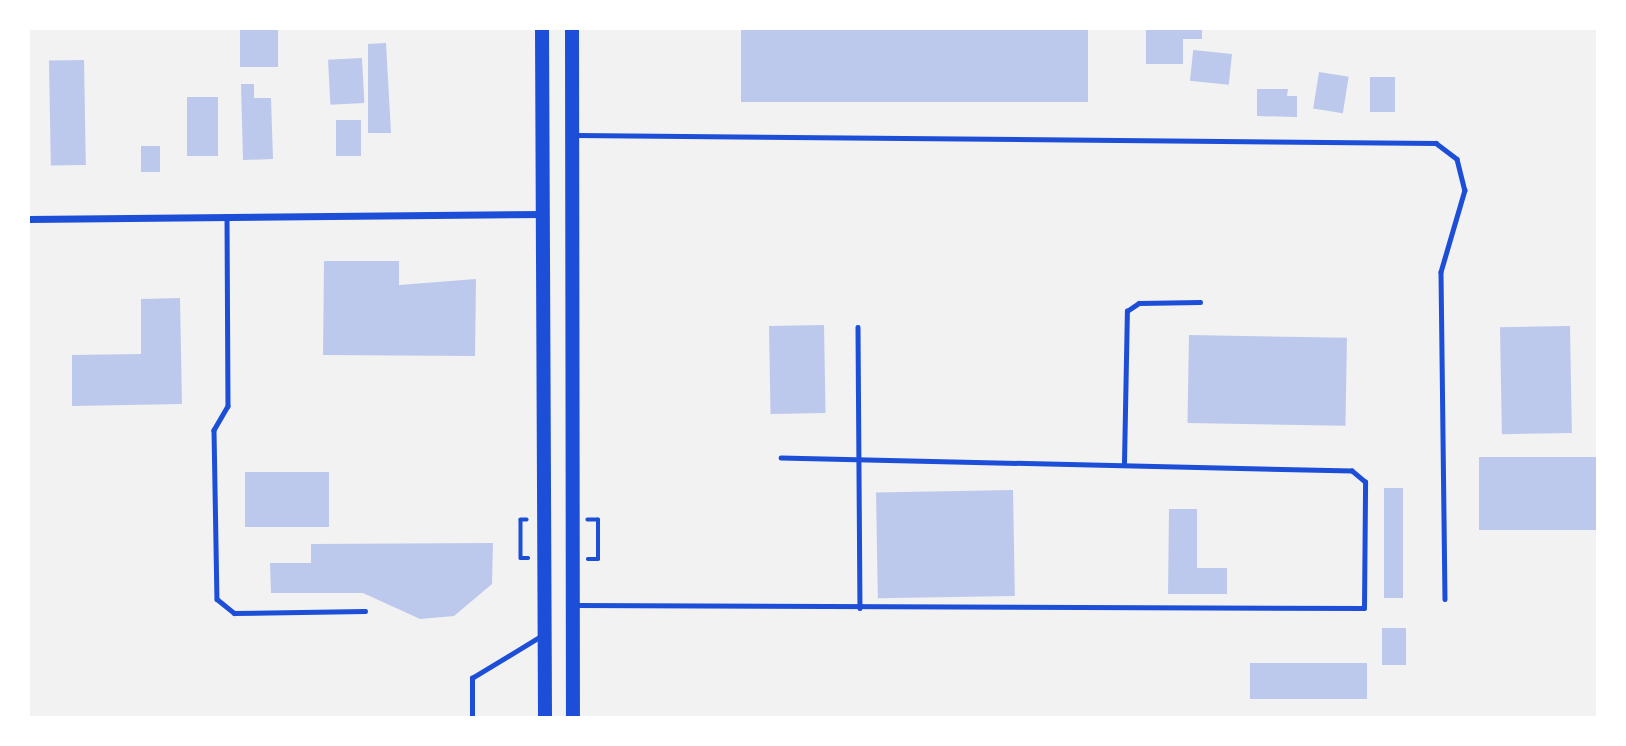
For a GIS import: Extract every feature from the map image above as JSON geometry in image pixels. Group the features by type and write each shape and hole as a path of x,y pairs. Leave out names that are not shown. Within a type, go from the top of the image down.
{"highway":[{"path":"542,28 545,718"},
{"path":"572,28 570,135 573,718"}],"street":[{"path":"28,219 543,214"}],"lane":[{"path":"570,135 1436,143 1457,159 1465,190 1441,272 1445,599"},
{"path":"227,216 228,406 214,430 217,599 234,613 365,611"},
{"path":"1124,463 1128,311 1139,303 1200,302"},
{"path":"858,327 860,608"},
{"path":"572,605 1364,608 1360,474 1124,463 781,458"},
{"path":"472,718 472,678 544,634"}],"path":[{"path":"521,520 521,558"},
{"path":"598,520 598,559"}],"building":[{"path":"240,28 278,28 278,67 240,67"},
{"path":"741,28 1088,28 1088,102 741,102"},
{"path":"1146,28 1202,28 1202,39 1183,39 1183,64 1146,64"},
{"path":"386,43 391,133 368,133 368,44"},
{"path":"1193,50 1232,54 1229,85 1190,81"},
{"path":"362,58 364,103 330,105 328,60"},
{"path":"84,60 86,165 51,166 49,61"},
{"path":"1319,72 1349,77 1343,113 1313,109"},
{"path":"1370,77 1395,77 1395,112 1370,112"},
{"path":"241,84 254,84 254,98 271,98 273,159 243,160"},
{"path":"1257,89 1288,89 1287,96 1297,96 1297,117 1257,116"},
{"path":"187,97 218,97 218,156 187,156"},
{"path":"336,120 361,120 361,156 336,156"},
{"path":"141,146 160,146 160,172 141,172"},
{"path":"324,261 399,261 399,285 476,279 475,356 323,355"},
{"path":"180,298 182,404 72,406 72,355 141,354 141,299"},
{"path":"824,325 826,413 771,414 769,326"},
{"path":"1570,326 1572,433 1502,434 1500,327"},
{"path":"1189,335 1347,338 1345,426 1187,423"},
{"path":"1479,457 1598,457 1598,530 1479,530"},
{"path":"245,472 329,472 329,527 245,527"},
{"path":"1384,488 1403,488 1403,598 1384,598"},
{"path":"1013,490 1015,596 878,598 876,492"},
{"path":"1169,509 1197,509 1197,568 1227,568 1227,594 1168,594"},
{"path":"493,543 492,584 454,616 420,619 363,593 271,593 270,563 311,563 311,544"},
{"path":"1382,628 1406,628 1406,665 1382,665"},
{"path":"1250,663 1367,663 1367,699 1250,699"}]}
